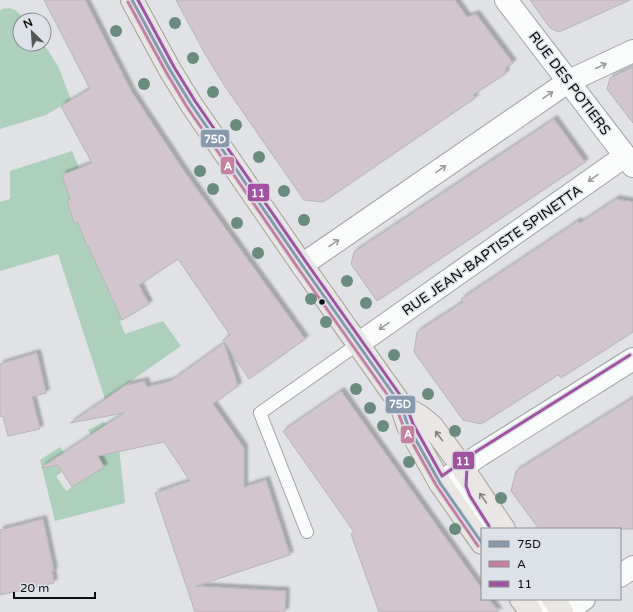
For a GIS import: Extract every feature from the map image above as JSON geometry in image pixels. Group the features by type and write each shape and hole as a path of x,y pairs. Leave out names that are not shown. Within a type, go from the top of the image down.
{"main road":[{"path":"132,0 170,70 191,104 401,405 408,426 440,483 481,542"},
{"path":"401,405 421,417 432,426 503,528"},
{"path":"522,600 530,612"},
{"path":"554,600 564,612"}],"street":[{"name":"RUE DES POTIERS","path":"506,0 629,161"},
{"path":"302,265 569,81 633,51"},
{"name":"RUE JEAN-BAPTISTE SPINETTA","path":"358,344 629,161"},
{"path":"440,483 480,455 633,359"},
{"path":"621,575 633,567"},
{"path":"564,612 582,600"}],"lane":[{"path":"307,532 260,413 358,344"},
{"path":"462,467 461,487 465,498 485,528"},
{"path":"537,600 545,612"}],"green space":[{"path":"9,8 17,12 12,12 12,52 49,52 59,68 71,100 46,115 0,129 0,11 2,9"},
{"path":"72,151 79,168 70,199 67,201 74,223 78,222 87,246 90,246 122,320 120,321 125,334 163,321 181,346 105,399 58,254 0,271 0,202 10,199 10,171"},
{"path":"103,422 117,429 125,503 55,521 40,460 60,447 64,453 54,459 62,472 56,476 66,491 104,467 91,446 96,443 88,430"}],"building":[{"path":"44,0 85,0 131,91 184,171 305,339 249,379 223,340 230,335 178,259 139,285 149,304 122,320 87,246 78,222 74,223 67,201 70,199 62,175 92,163 61,106 90,89 52,15 52,12 50,12"},
{"path":"176,0 455,0 467,17 476,14 513,63 506,67 505,74 473,95 475,98 323,202 304,200 224,85"},
{"path":"530,0 630,0 559,32 550,28"},
{"path":"633,67 633,123 607,89 610,78"},
{"path":"554,119 585,162 377,301 351,264 354,252"},
{"path":"616,199 633,202 633,332 561,378 558,375 481,424 463,420 414,352 417,332 463,302 461,299 578,221 580,223"},
{"path":"224,343 238,386 213,404 244,448 244,487 266,480 290,555 196,586 286,591 285,612 195,612 155,493 190,481 164,442 98,456 104,467 72,487 58,465 42,468 124,413 70,423 126,385 145,381 147,387 171,381"},
{"path":"37,353 46,393 32,397 40,429 8,436 3,417 0,416 0,364"},
{"path":"341,391 481,588 481,600 490,600 499,612 379,612 351,534 354,532 283,431"},
{"path":"633,398 633,529 538,528 511,491 516,471"},
{"path":"43,519 54,571 52,571 54,583 0,595 0,530"}],"transit line":[{"name":"75D","path":"132,0 170,70 191,104 401,405 408,426 440,483 481,542"},
{"name":"11","path":"138,0 174,67 195,101 405,402 413,424 442,476 477,451 630,355"},
{"name":"A","path":"128,2 187,107 396,407 404,428 436,485 478,546"},
{"name":"11","path":"467,467 466,486 470,496 489,526"}]}
